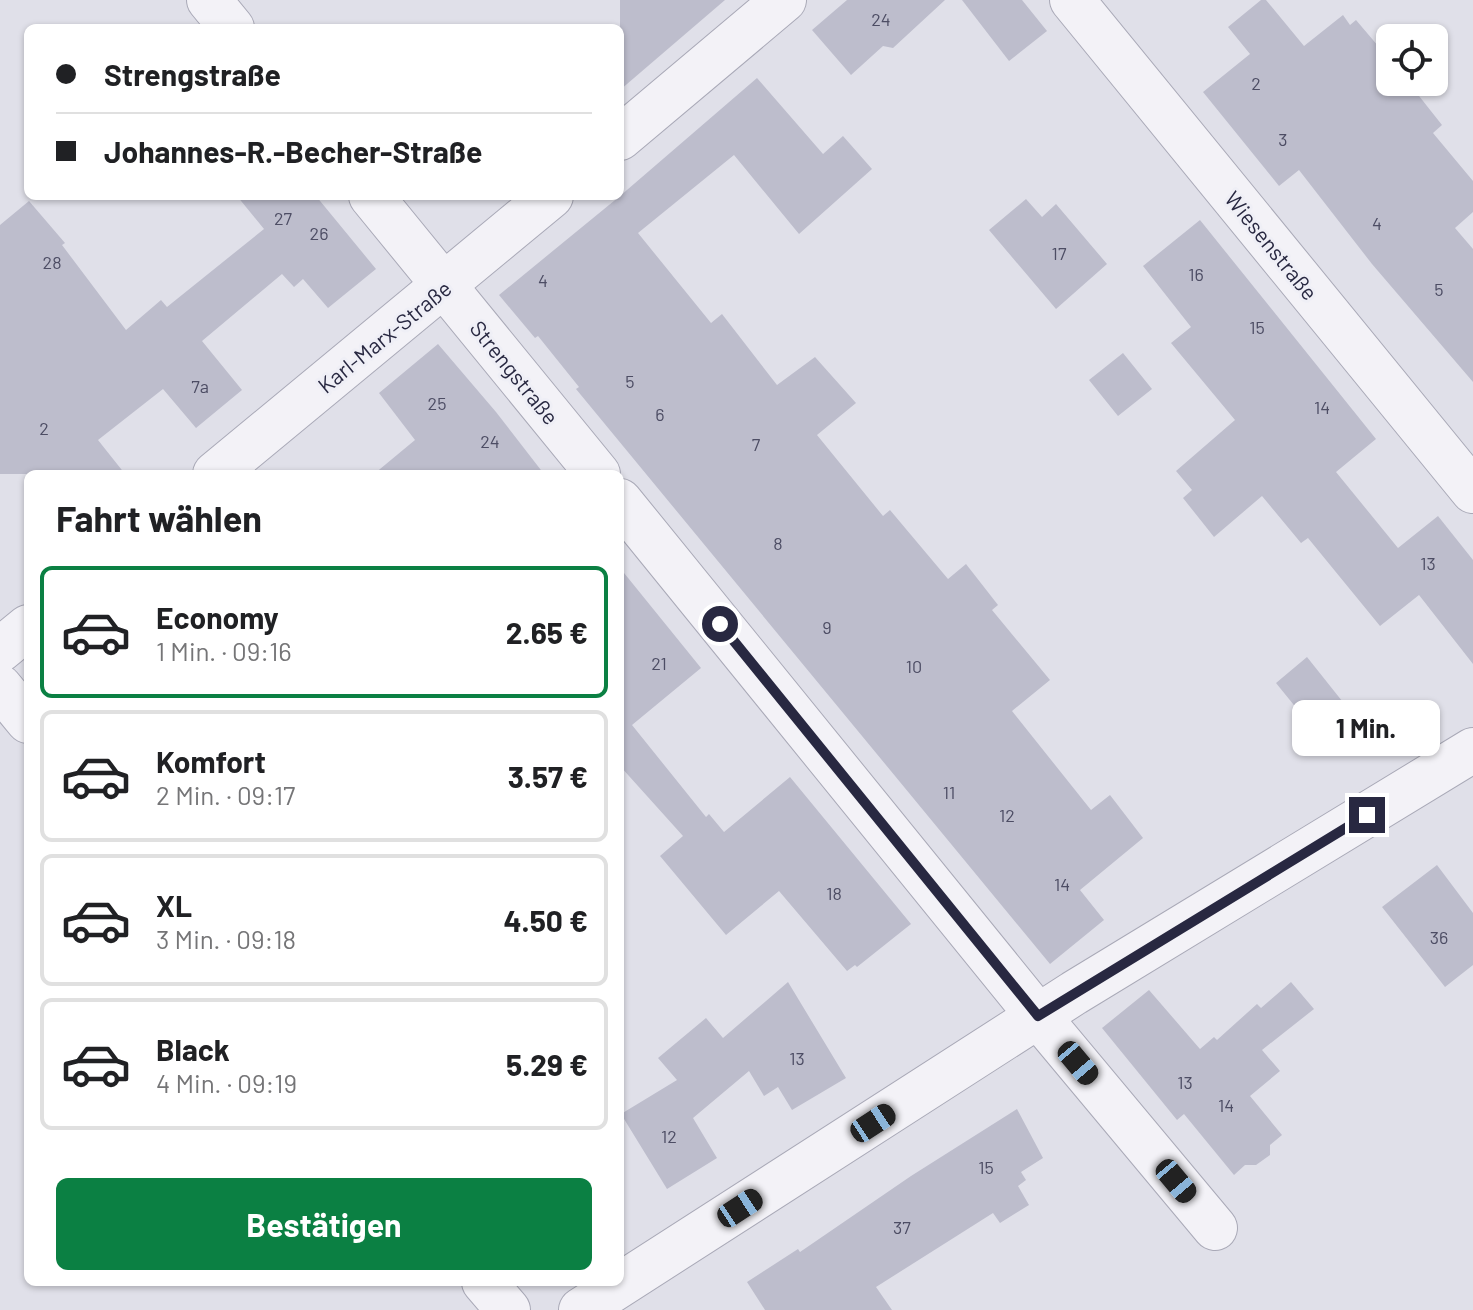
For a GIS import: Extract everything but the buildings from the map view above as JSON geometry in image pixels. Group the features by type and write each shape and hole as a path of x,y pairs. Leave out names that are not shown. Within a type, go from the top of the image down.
{"street":[{"path":"209,0 229,24"},
{"path":"624,135 784,0"},
{"name":"Wiesenstraße","path":"1072,0 1473,491"},
{"name":"Strengstraße","path":"374,200 595,470"},
{"name":"Karl-Marx-Straße","path":"220,470 546,200"},
{"path":"624,506 1038,1016 1215,1228"},
{"path":"0,650 24,630"},
{"path":"624,1282 1038,1016 1473,750"},
{"path":"487,1286 508,1310"},
{"path":"581,1310 618,1286"}],"route":[{"path":"720,624 1038,1016 1367,815"}]}
